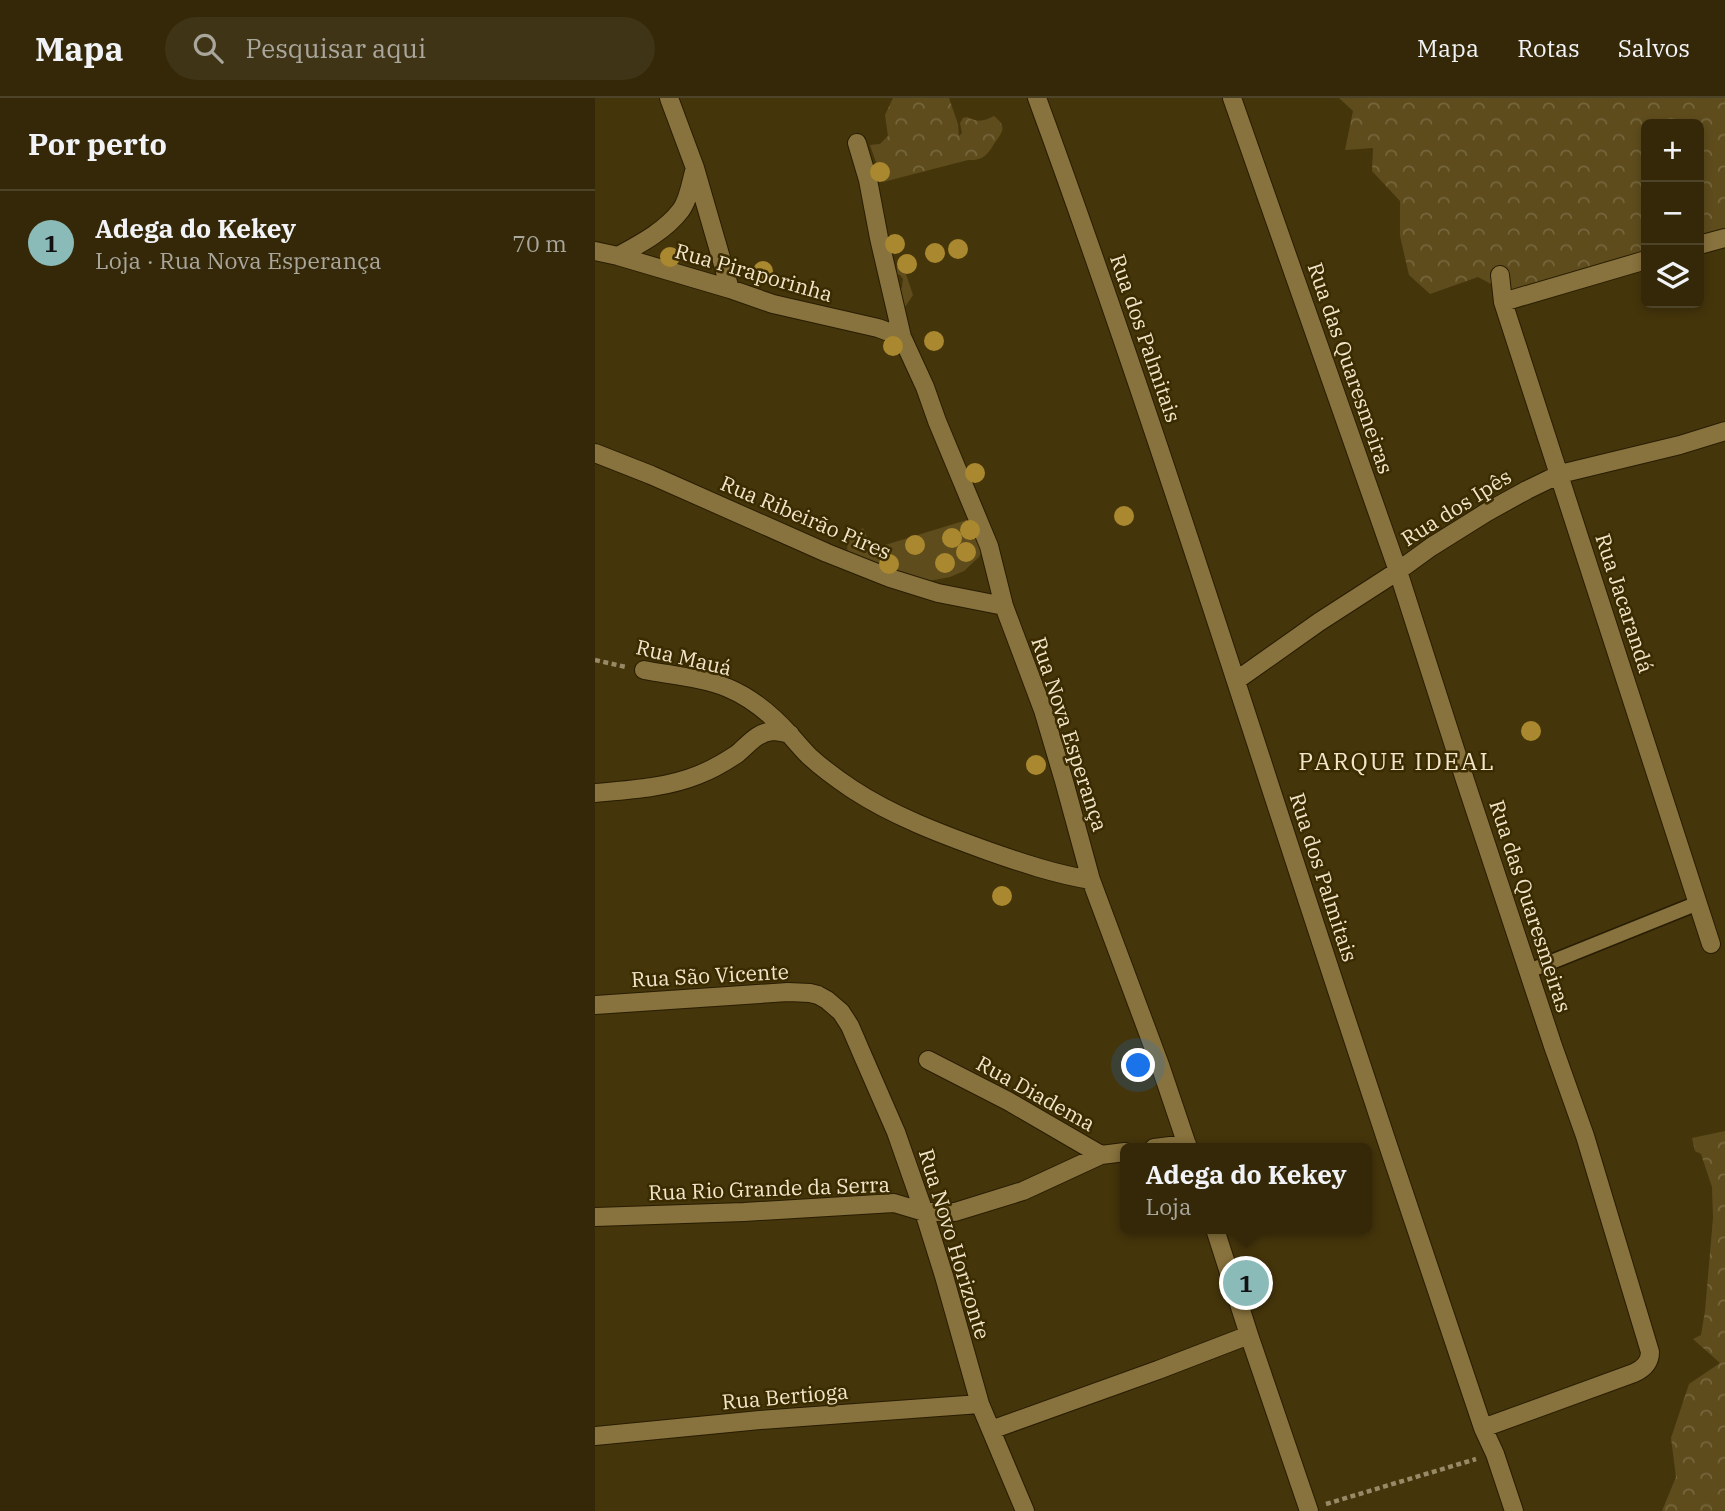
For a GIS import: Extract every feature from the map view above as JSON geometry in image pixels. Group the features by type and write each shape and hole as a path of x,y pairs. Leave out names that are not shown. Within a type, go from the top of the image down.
{"street":[{"path":"669,98 695,168 730,289"},
{"name":"Rua dos Palmitais","path":"1037,98 1093,251 1237,680 1342,1006 1483,1427 1514,1511"},
{"name":"Rua das Quaresmeiras","path":"1233,98 1398,571 1528,971 1585,1136 1650,1352 1650,1359 1642,1369 1634,1373 1483,1427"},
{"name":"Rua Nova Esperança","path":"857,143 868,180 902,337 989,545 1005,606 1043,710 1091,880 1186,1143"},
{"path":"618,256 658,232 681,210 695,168"},
{"path":"1704,244 1725,238"},
{"name":"Rua Piraporinha","path":"595,251 730,289 773,304 879,328 902,337"},
{"path":"1503,302 1641,261"},
{"name":"Rua Jacarandá","path":"1500,275 1503,302 1711,944"},
{"name":"Rua dos Ipês","path":"1237,680 1431,547 1487,512 1560,474 1681,445 1725,431"},
{"name":"Rua Ribeirão Pires","path":"595,453 890,578 937,593 1005,606"},
{"name":"Rua Mauá","path":"644,670 726,687 749,699 827,771 872,801 908,819 1011,859 1091,880"},
{"path":"595,793 659,786 697,775 725,762 761,735 773,731 789,734"},
{"name":"Rua São Vicente","path":"595,1005 788,992 818,995 827,1000"},
{"name":"Rua Novo Horizonte","path":"827,1000 841,1012 896,1132 944,1276 980,1404 1025,1511"},
{"name":"Rua Diadema","path":"928,1060 1008,1101 1101,1155 1120,1153"},
{"name":"Rua Rio Grande da Serra","path":"595,1217 894,1203 924,1212 955,1212 1023,1191 1101,1155"},
{"path":"1217,1234 1309,1510"},
{"path":"991,1430 1249,1335"},
{"name":"Rua Bertioga","path":"595,1436 760,1420 980,1404"}],"lane":[{"path":"1528,971 1698,903"}],"path":[{"name":"Rua Mauá","path":"595,660 644,670"},
{"path":"1309,1510 1495,1454"}],"green space":[{"path":"893,98 949,98 959,136 962,133 960,123 967,117 980,121 994,116 1002,125 1002,131 982,158 883,182 870,145 880,144 888,136 885,115"},
{"path":"1339,98 1725,98 1725,237 1704,242 1704,119 1641,119 1641,256 1508,293 1478,277 1430,294 1409,275 1400,236 1400,201 1372,171 1373,148 1345,150 1353,111"},
{"path":"903,265 913,295 905,307 899,305 896,297 903,279 896,274 897,267"},
{"path":"973,518 984,545 979,557 964,571 950,577 918,583 852,558 847,549 849,537 863,528 872,549"},
{"path":"1725,1131 1725,1511 1662,1511 1676,1477 1671,1438 1689,1384 1720,1363 1693,1339 1701,1335 1705,1311 1713,1218 1712,1187 1701,1154 1695,1151 1692,1138"}],"place":[{"name":"Adega do Kekey","path":"1246,1283"}],"district":[{"name":"PARQUE IDEAL","path":"1397,761"}]}
